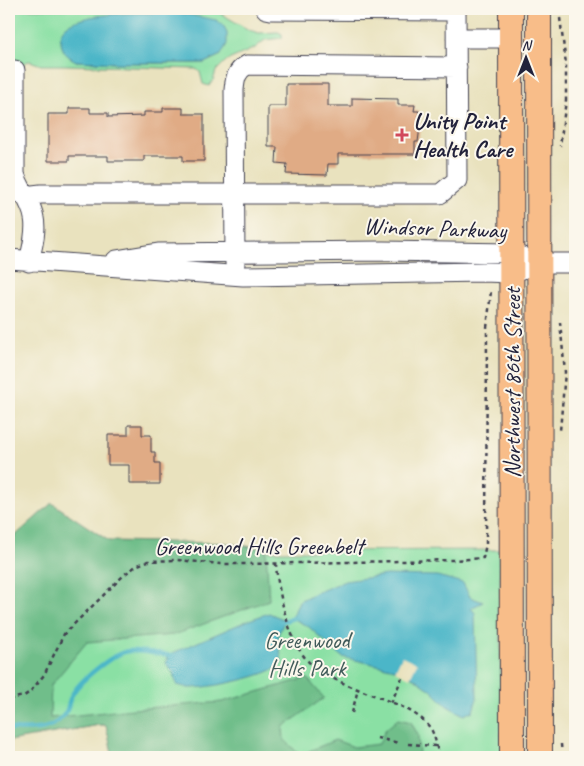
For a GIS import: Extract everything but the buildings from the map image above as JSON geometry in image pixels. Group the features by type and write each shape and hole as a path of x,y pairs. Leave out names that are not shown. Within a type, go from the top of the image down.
{"main road":[{"name":"Northwest 86th Street","path":"510,9 512,757"},
{"name":"Northwest 86th Street","path":"540,757 538,263 549,11"}],"street":[{"path":"24,196 41,194 440,194 457,180 456,10 266,9"},
{"path":"456,38 510,38"},
{"path":"235,275 234,90 235,77 240,68 247,65 457,67"},
{"path":"15,70 15,174 34,217 34,232 29,262"},
{"name":"Windsor Parkway","path":"87,265 158,253 383,251 511,263"},
{"name":"Windsor Parkway","path":"9,259 29,262 235,275 538,263"},
{"path":"538,263 575,263"}],"path":[{"path":"549,11 566,64 566,100 560,146"},
{"name":"Greenwood Hills Greenbelt","path":"9,699 24,696 30,692 44,675 64,634 125,574 136,566 148,561 178,560 221,564 483,558 486,544 486,328 491,291"},
{"path":"276,563 278,587 297,646 306,660 320,671 358,690 411,712 422,719 432,731 439,757"},
{"path":"391,703 402,678"},
{"path":"352,713 358,690"},
{"path":"377,738 399,743"},
{"path":"408,744 437,746"}],"green space":[{"path":"9,9 213,9 249,30 259,33 278,32 282,34 282,38 265,40 255,48 226,61 216,71 213,81 209,86 203,84 200,72 196,69 41,65 30,61 20,67 9,66 9,43 12,37","holes":["221,55 204,63 117,63 76,61"]},
{"path":"52,503 109,541 226,543 266,549 269,600 174,635 87,642 51,685 50,718 222,702 307,678 324,698 283,727 284,739 300,755 335,740 354,747 379,744 385,730 398,719 411,722 418,735 419,757 113,757 106,725 9,741 9,535 16,535"},
{"name":"Greenwood Hills Park","path":"500,550 502,757 113,757 106,725 33,737 61,552"}],"water":[{"path":"135,13 180,13 216,20 223,25 227,32 227,44 221,55 204,63 117,63 76,61 62,48 62,32 72,22 95,16"},
{"path":"386,575 437,576 463,583 470,597 483,602 471,608 475,613 477,698 473,711 464,715 447,706 431,690 414,678 395,669 342,657 309,627 292,618 299,601 313,594 345,581"},
{"path":"269,613 285,620 278,635 282,663 276,668 253,677 223,684 197,688 177,685 173,672 166,664 168,655"}],"pier":[{"path":"402,656 417,663 410,678 395,671"}],"waterway":[{"path":"280,622 297,617"},
{"path":"9,729 26,730 42,728 56,723 67,710 71,697 82,682 97,668 122,653 140,651 172,656"}],"place":[{"name":"Unity Point Health Care","path":"402,135"}]}
